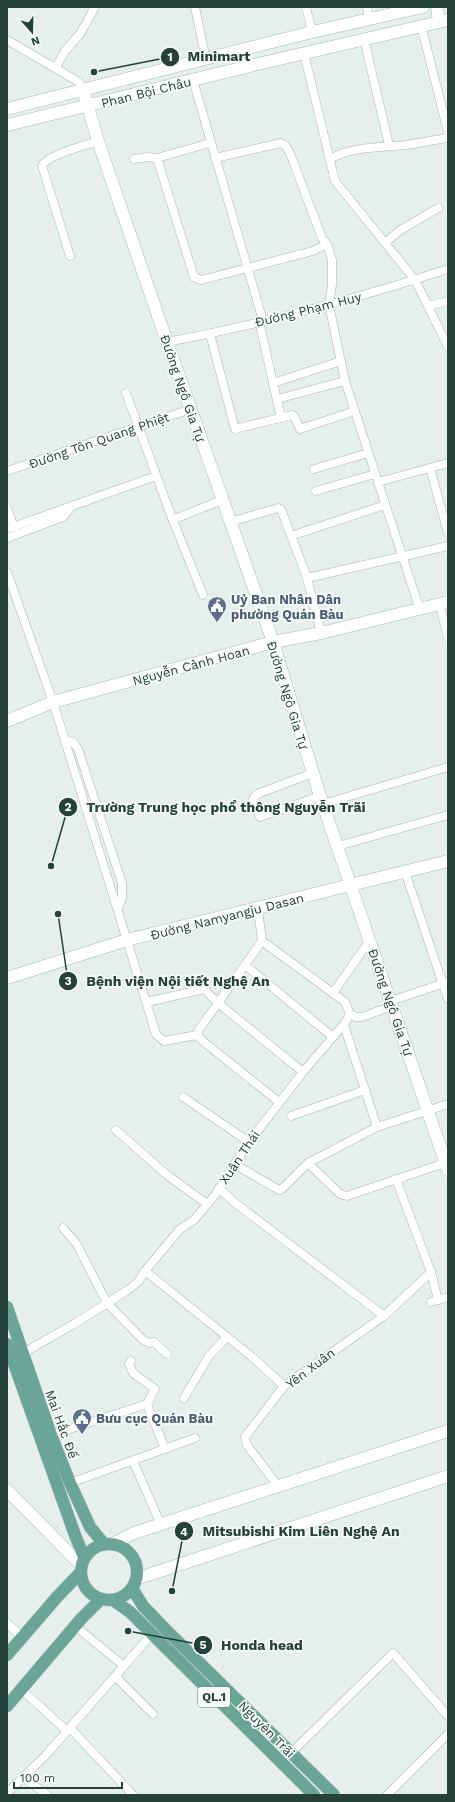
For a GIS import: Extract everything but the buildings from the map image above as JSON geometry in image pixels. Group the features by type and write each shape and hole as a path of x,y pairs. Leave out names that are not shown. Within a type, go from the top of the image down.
{"main road":[{"name":"Mai Hắc Đế","path":"7,1307 50,1436 70,1483 90,1527 108,1544"},
{"name":"Mai Hắc Đế","path":"7,1344 75,1535 82,1565"},
{"path":"7,1655 82,1565 93,1548 108,1544"},
{"name":"QL.1","path":"108,1544 120,1546 132,1556 137,1567 134,1584 143,1606 334,1795"},
{"name":"QL.1","path":"82,1565 85,1588 90,1594 107,1600"},
{"path":"7,1706 75,1626 107,1600 121,1597 134,1584"},
{"name":"Nguyên Trãi","path":"107,1600 130,1612 314,1795"},
{"path":"281,1763 291,1753"}],"street":[{"path":"56,67 65,51 80,34 95,7"},
{"path":"195,7 206,60"},
{"path":"306,7 312,32"},
{"name":"Phan Bội Châu","path":"7,109 258,47 312,32 368,13 423,7"},
{"path":"436,7 444,20"},
{"name":"Phan Bội Châu","path":"7,125 444,20"},
{"path":"421,25 448,132"},
{"path":"364,39 389,145"},
{"path":"7,40 56,67 79,82 83,90"},
{"path":"258,47 262,63"},
{"path":"304,53 335,181 416,280 448,347"},
{"path":"193,80 261,321 273,383 282,418"},
{"name":"Đường Ngô Gia Tự","path":"83,90 98,141 190,410 272,642 322,800 447,1165"},
{"path":"330,159 351,150 389,145 404,145 448,138"},
{"path":"70,256 42,166 43,162 50,157 98,141"},
{"path":"134,159 148,157 157,158 210,142"},
{"path":"215,158 281,143 285,145 290,153 322,238 327,244 332,260 332,285 329,305 345,381 420,610"},
{"path":"157,158 194,277 202,280 247,269 313,251 327,244"},
{"path":"385,243 399,231 438,208"},
{"name":"Đường Phạm Huy","path":"167,342 210,334 329,305 416,280 448,269"},
{"path":"428,306 448,300"},
{"path":"210,334 234,428 237,430 294,415 300,429 355,411"},
{"path":"273,383 341,362"},
{"path":"277,399 345,381"},
{"path":"126,393 172,518 203,595"},
{"name":"Đường Tôn Quang Phiệt","path":"7,471 190,410"},
{"path":"314,469 368,453"},
{"path":"316,491 448,463"},
{"path":"430,468 448,533"},
{"path":"7,508 10,528 156,476"},
{"path":"172,518 177,518 222,500"},
{"path":"7,538 63,517 74,504"},
{"path":"291,536 385,504"},
{"path":"230,522 280,508 307,578 321,633"},
{"path":"307,578 448,546"},
{"path":"7,572 53,702 102,855 156,1034 164,1041 197,1035"},
{"path":"444,604 448,638"},
{"name":"Nguyễn Cảnh Hoan","path":"7,721 53,702 272,642 321,633 444,604"},
{"path":"65,740 73,742 78,749 122,883 122,898 118,908"},
{"path":"313,773 257,794 253,799 260,817 448,766"},
{"path":"338,846 448,815"},
{"path":"102,855 121,849"},
{"name":"Đường Namyangju Dasan","path":"7,978 128,940 448,861"},
{"path":"405,872 445,982 448,999"},
{"path":"197,1035 198,1031 262,942 258,909"},
{"path":"333,993 370,940"},
{"path":"262,942 333,993 344,1002 350,1014 359,1018 445,982"},
{"path":"245,965 334,1036"},
{"path":"147,1002 204,989 218,1003 303,1072"},
{"name":"Xuân Thái","path":"23,1353 107,1303 138,1282 145,1271 180,1229 194,1220 215,1196 248,1142 303,1072 344,1024 350,1014"},
{"path":"344,1024 377,1127"},
{"path":"197,1035 279,1102"},
{"path":"291,1116 365,1090"},
{"path":"183,1096 248,1142"},
{"path":"234,1164 279,1190 286,1186 308,1163 377,1127 448,1104"},
{"path":"116,1130 173,1180 207,1204"},
{"path":"308,1163 345,1196 396,1179 447,1165"},
{"path":"396,1179 431,1272 435,1301 448,1297"},
{"path":"219,1188 234,1202 384,1316"},
{"path":"63,1228 76,1243 107,1303 144,1340 149,1343 154,1342 167,1354"},
{"path":"145,1271 227,1337 284,1386"},
{"name":"Yên Xuân","path":"278,1486 245,1441 245,1437 284,1386 384,1316 431,1272"},
{"path":"184,1398 210,1356 227,1337"},
{"path":"50,1436 147,1404 155,1389 133,1374 129,1364 132,1361"},
{"path":"147,1404 165,1449"},
{"path":"108,1544 134,1533 448,1431"},
{"path":"70,1483 195,1438"},
{"path":"133,1461 161,1525"},
{"path":"134,1584 448,1476"},
{"path":"7,1490 82,1565"},
{"path":"7,1624 22,1637"},
{"path":"75,1626 124,1666"},
{"path":"7,1793 68,1730 152,1634"},
{"path":"291,1753 393,1653 448,1716"},
{"path":"115,1676 154,1714"},
{"path":"21,1689 68,1730 133,1795"},
{"path":"387,1795 448,1734"},
{"path":"23,1778 47,1795"}],"place":[{"name":"Minimart","path":"94,72"},
{"name":"Uỷ Ban Nhân Dân phường Quán Bàu","path":"217,623"},
{"name":"Trường Trung học phổ thông Nguyễn Trãi","path":"51,866"},
{"name":"Bệnh viện Nội tiết Nghệ An","path":"58,914"},
{"name":"Bưu cục Quán Bàu","path":"82,1435"},
{"name":"Mitsubishi Kim Liên Nghệ An","path":"172,1591"},
{"name":"Honda head","path":"128,1631"}]}
